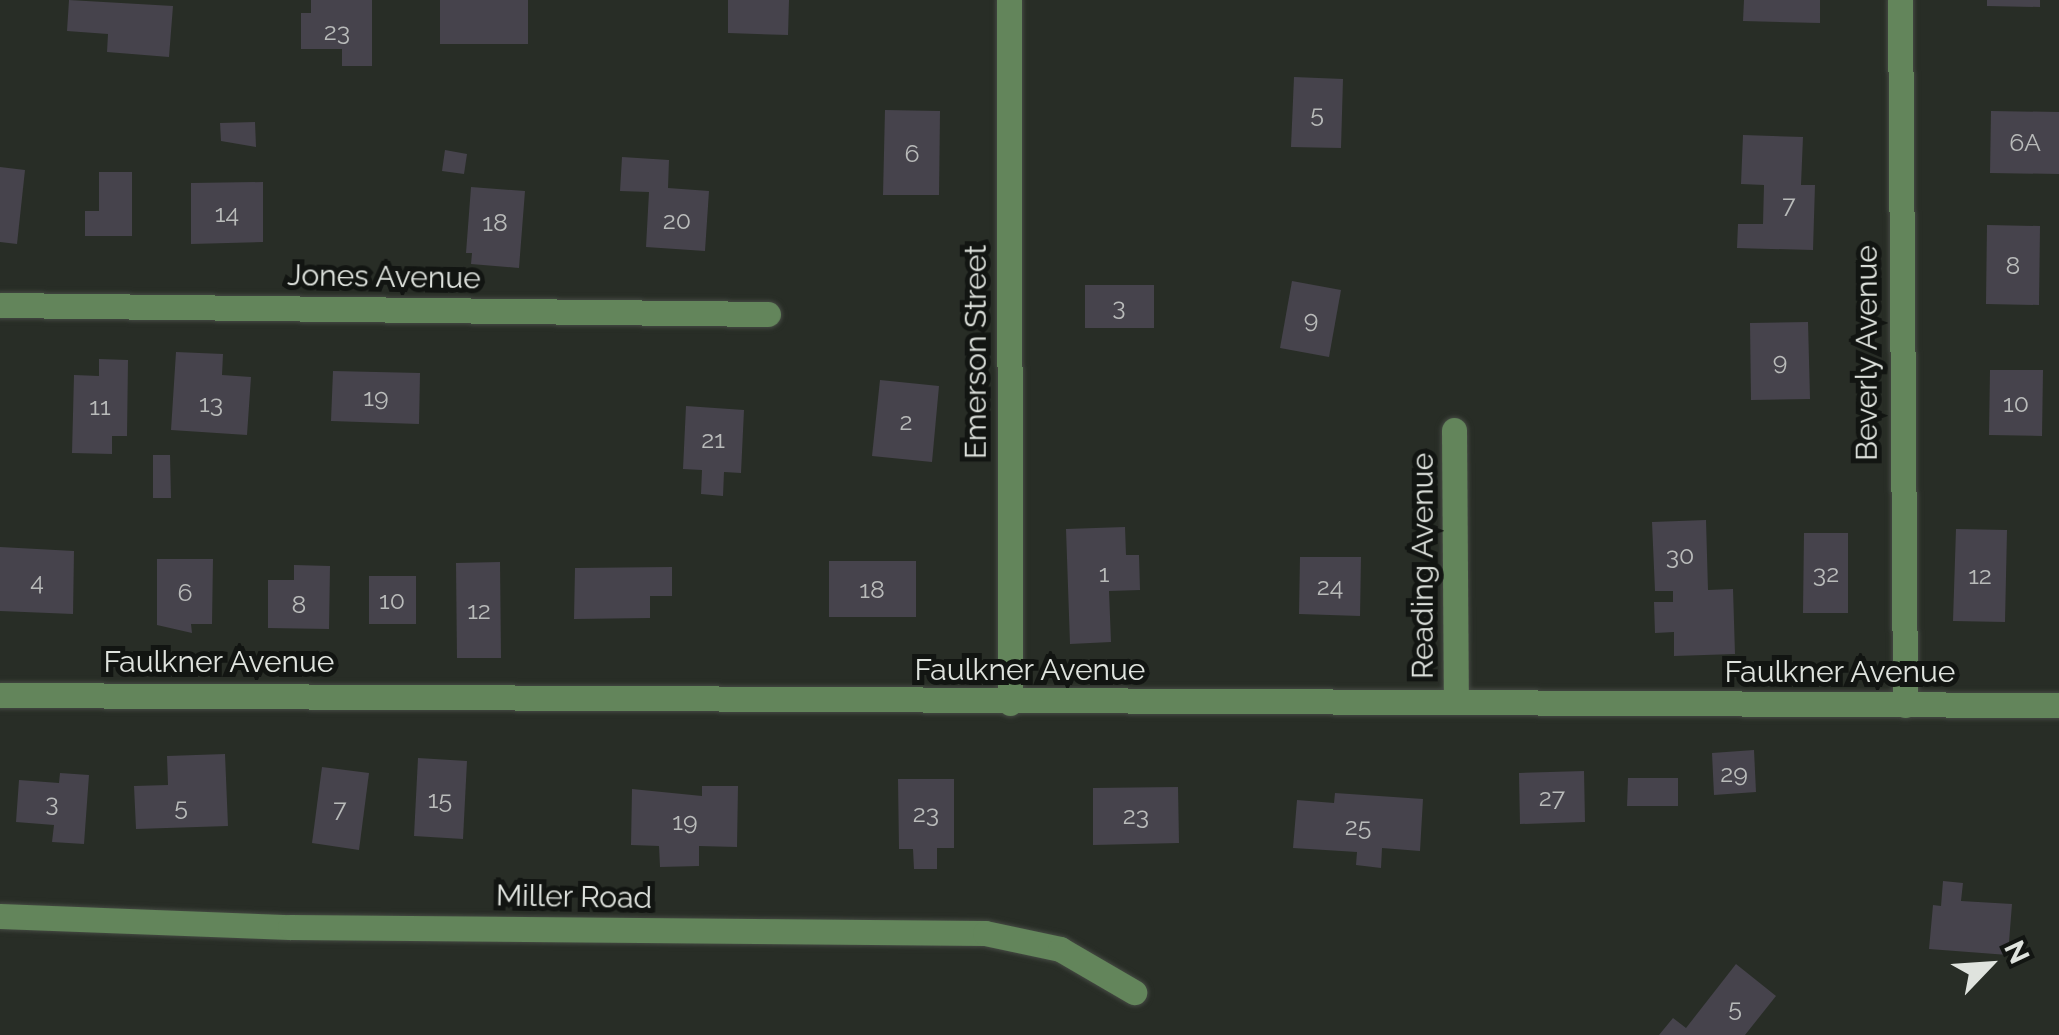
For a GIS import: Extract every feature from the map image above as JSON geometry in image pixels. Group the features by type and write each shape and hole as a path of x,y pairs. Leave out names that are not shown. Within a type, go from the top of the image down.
{"street":[{"name":"Emerson Street","path":"1009,0 1010,703"},
{"name":"Beverly Avenue","path":"1900,0 1905,706"},
{"name":"Jones Avenue","path":"0,305 768,314"},
{"name":"Reading Avenue","path":"1454,430 1456,702"},
{"name":"Faulkner Avenue","path":"0,695 1010,703 2059,705"},
{"name":"Miller Road","path":"0,916 290,927 985,933 1060,949 1134,992"}],"building":[{"path":"69,0 173,6 169,57 107,52 108,34 67,31"},
{"path":"311,0 372,0 372,66 342,66 342,49 301,49 301,13 311,13"},
{"path":"440,0 528,0 528,44 440,44"},
{"path":"728,0 789,0 788,35 728,33"},
{"path":"1744,0 1820,0 1820,23 1743,21"},
{"path":"1987,0 2040,0 2040,7 1987,6"},
{"path":"1294,77 1343,79 1341,148 1291,147"},
{"path":"885,110 940,111 939,195 883,195"},
{"path":"1991,111 2059,112 2059,174 1990,173"},
{"path":"255,122 256,147 221,141 220,123"},
{"path":"1743,135 1803,137 1801,185 1815,185 1813,250 1737,248 1738,224 1763,224 1764,185 1741,184"},
{"path":"445,150 467,154 464,174 442,171"},
{"path":"622,157 669,160 668,188 709,191 705,251 646,247 649,192 620,191"},
{"path":"0,167 25,170 17,244 0,242"},
{"path":"99,172 132,172 132,236 85,236 85,211 99,211"},
{"path":"263,182 263,242 191,244 191,183"},
{"path":"471,187 525,191 519,268 471,264 472,253 466,253"},
{"path":"1987,225 2040,226 2039,305 1986,304"},
{"path":"1292,281 1341,290 1329,357 1280,348"},
{"path":"1085,285 1154,285 1154,328 1085,328"},
{"path":"1808,322 1810,399 1751,400 1750,323"},
{"path":"176,352 223,354 222,375 251,377 247,435 171,430"},
{"path":"99,359 128,360 127,436 112,436 112,454 72,453 74,375 99,376"},
{"path":"1990,370 2043,370 2042,436 1989,435"},
{"path":"333,371 420,373 419,424 331,421"},
{"path":"880,380 939,386 932,462 872,456"},
{"path":"686,406 744,410 741,473 724,472 723,496 701,494 702,470 683,469"},
{"path":"153,455 170,455 171,498 153,498"},
{"path":"1706,520 1708,590 1733,589 1735,654 1674,656 1674,632 1655,633 1654,602 1673,602 1673,591 1655,591 1652,522"},
{"path":"1125,527 1126,555 1139,555 1140,590 1109,591 1111,642 1070,644 1066,529"},
{"path":"1956,529 2007,530 2005,622 1953,621"},
{"path":"1804,533 1848,533 1848,613 1803,613"},
{"path":"0,547 74,551 73,614 0,611"},
{"path":"1300,557 1361,557 1360,616 1299,614"},
{"path":"157,559 213,559 212,624 191,624 192,633 157,625"},
{"path":"829,561 916,561 916,617 829,617"},
{"path":"500,562 501,658 457,658 456,563"},
{"path":"294,565 330,566 329,629 268,628 268,580 294,580"},
{"path":"672,567 672,596 650,596 650,618 574,619 575,568"},
{"path":"369,576 416,576 416,624 369,624"},
{"path":"1754,750 1756,792 1714,795 1712,753"},
{"path":"225,754 228,826 136,829 134,786 168,785 167,756"},
{"path":"418,758 467,761 463,839 414,836"},
{"path":"322,767 369,773 359,850 312,843"},
{"path":"1584,771 1585,822 1520,824 1519,773"},
{"path":"60,773 89,775 84,844 52,842 54,825 16,822 19,780 59,783"},
{"path":"1628,778 1678,778 1678,806 1627,806"},
{"path":"898,779 954,779 954,848 937,848 937,869 914,869 913,849 899,849"},
{"path":"702,786 738,786 737,847 699,846 699,866 660,867 659,846 631,845 632,789 702,796"},
{"path":"1178,787 1179,843 1093,845 1093,788"},
{"path":"1335,793 1423,799 1420,851 1382,848 1381,868 1356,865 1357,852 1293,848 1297,800 1334,803"},
{"path":"1943,881 1963,883 1961,901 2012,904 2008,955 1929,949 1933,905 1941,906"},
{"path":"1736,964 1776,996 1745,1035 1659,1035 1673,1018 1686,1028"}]}
